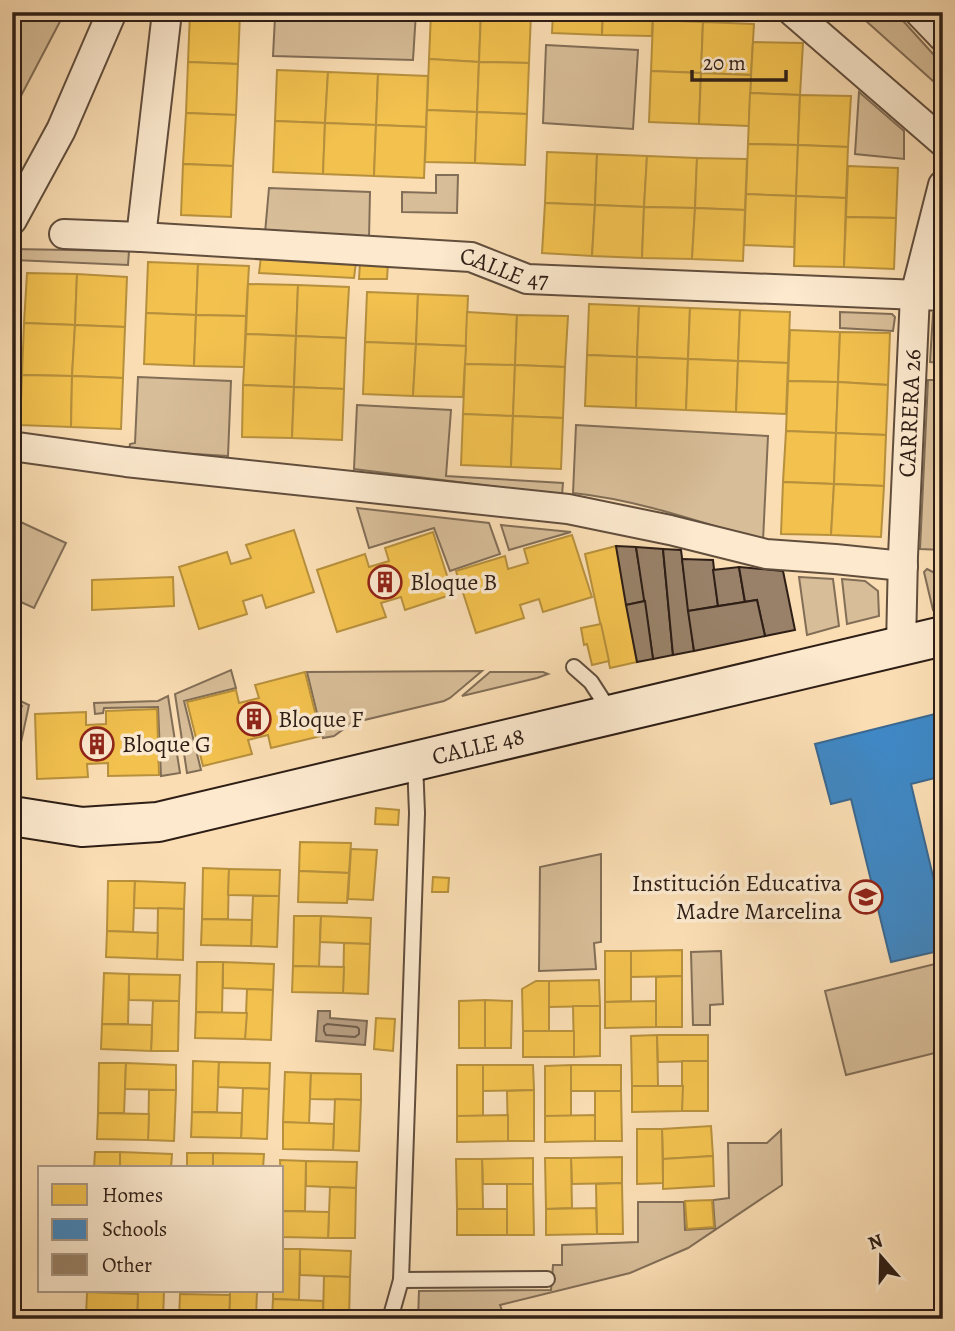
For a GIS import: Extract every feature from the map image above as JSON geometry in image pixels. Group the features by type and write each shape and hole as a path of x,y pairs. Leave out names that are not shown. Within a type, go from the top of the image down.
{"street":[{"path":"12,220 61,130 113,12"},
{"path":"141,237 167,12"},
{"path":"793,12 943,142"},
{"path":"919,12 943,37"},
{"name":"CARRERA 26","path":"901,646 915,295 943,185"},
{"name":"CALLE 47","path":"64,234 471,257 527,279 943,296"},
{"path":"18,447 140,463 568,509 670,530 766,554 903,566"},
{"name":"CALLE 48","path":"12,816 82,827 158,822 943,636"}],"lane":[{"path":"574,667 591,682 612,714"},
{"path":"390,1319 401,1280 416,813 415,761"},
{"path":"401,1280 547,1279"}],"shaded area":[{"path":"12,12 65,12 12,113"},
{"path":"327,12 416,12 413,60 273,56 275,17 325,21"},
{"path":"856,12 894,12 943,65 943,90"},
{"path":"546,45 638,50 633,129 543,123"},
{"path":"859,92 904,131 904,159 855,154"},
{"path":"436,175 458,175 457,213 402,212 402,192 436,193"},
{"path":"269,188 370,192 369,239 265,233"},
{"path":"12,249 129,251 128,265 14,260 12,267"},
{"path":"840,312 892,314 895,317 893,331 840,328"},
{"path":"933,313 943,313 943,363 930,362"},
{"path":"138,377 231,381 228,456 129,450 130,444 135,443"},
{"path":"928,380 943,380 943,550 920,549"},
{"path":"357,405 451,410 446,476 563,483 562,495 354,469"},
{"path":"576,425 768,436 763,541 646,506 573,493"},
{"path":"357,508 489,523 500,554 450,571 434,528 369,548"},
{"path":"12,518 66,543 34,608 12,598"},
{"path":"501,525 571,532 509,550"},
{"path":"927,569 943,577 943,607 933,610 924,572"},
{"path":"799,577 833,579 839,626 807,635"},
{"path":"842,579 865,581 878,591 879,616 847,624"},
{"path":"231,670 236,688 184,701 201,770 187,773 175,694"},
{"path":"482,671 444,701 352,723 334,736 323,738 307,672"},
{"path":"490,672 543,672 548,674 462,696"},
{"path":"168,696 180,773 161,776 158,707 104,708 103,713 95,714 94,703 158,701"},
{"path":"12,697 29,705 14,775 12,729 22,706 12,701"},
{"path":"601,854 601,942 594,943 596,969 539,971 540,867"},
{"path":"721,951 723,1004 710,1005 710,1025 693,1025 691,952"},
{"path":"943,962 943,1051 846,1075 825,991"},
{"path":"781,1130 782,1185 688,1248 630,1273 500,1305 505,1319 418,1319 419,1291 551,1290 553,1265 562,1265 562,1245 638,1242 638,1202 684,1202 685,1230 715,1228 713,1200 729,1198 728,1143 767,1143"}],"water":[{"path":"318,1011 330,1011 330,1018 367,1021 365,1045 316,1041"}],"building: Homes":[{"path":"190,12 240,13 238,64 188,62"},
{"path":"431,12 481,12 479,62 429,59"},
{"path":"481,12 531,13 529,63 479,62"},
{"path":"553,12 603,12 602,35 552,33"},
{"path":"603,12 653,12 652,36 602,35"},
{"path":"653,12 703,12 703,22 653,20"},
{"path":"653,20 703,22 701,73 651,71"},
{"path":"703,22 754,24 751,75 701,73"},
{"path":"753,42 803,43 800,95 750,93"},
{"path":"429,59 479,62 477,112 427,110"},
{"path":"188,62 238,64 236,115 186,113"},
{"path":"479,62 529,63 527,114 477,112"},
{"path":"277,70 328,72 325,123 275,121"},
{"path":"651,71 701,73 699,124 649,122"},
{"path":"328,72 378,74 376,125 325,123"},
{"path":"701,73 751,75 749,126 699,124"},
{"path":"378,74 428,76 426,127 376,125"},
{"path":"750,93 800,95 798,145 748,144"},
{"path":"800,95 851,96 848,147 798,145"},
{"path":"427,110 477,112 475,163 425,162"},
{"path":"477,112 527,114 525,165 475,163"},
{"path":"186,113 236,115 233,166 183,164"},
{"path":"275,121 325,123 323,174 273,172"},
{"path":"325,123 376,125 374,176 323,174"},
{"path":"376,125 426,127 424,178 374,176"},
{"path":"748,144 798,145 796,196 746,194"},
{"path":"798,145 848,147 846,198 796,196"},
{"path":"547,152 597,154 595,205 545,203"},
{"path":"597,154 647,156 644,207 595,205"},
{"path":"647,156 697,158 695,208 644,207"},
{"path":"697,158 747,159 745,210 695,208"},
{"path":"183,164 233,166 231,217 181,215"},
{"path":"848,166 898,168 896,218 846,217"},
{"path":"746,194 796,196 794,247 744,245"},
{"path":"796,196 846,198 844,267 794,266"},
{"path":"545,203 595,205 592,256 542,253"},
{"path":"595,205 644,207 642,258 592,256"},
{"path":"644,207 695,208 692,259 642,258"},
{"path":"695,208 745,210 743,261 692,259"},
{"path":"846,217 896,218 894,269 844,267"},
{"path":"261,257 356,262 354,278 259,273"},
{"path":"148,262 198,264 196,315 146,313"},
{"path":"360,262 388,263 387,279 359,279"},
{"path":"198,264 249,266 246,316 196,315"},
{"path":"27,273 77,274 75,325 24,323"},
{"path":"77,274 127,277 125,327 75,325"},
{"path":"248,284 298,285 296,336 246,334"},
{"path":"298,285 349,287 346,338 296,336"},
{"path":"367,292 418,294 416,344 365,342"},
{"path":"418,294 468,296 466,346 416,344"},
{"path":"589,304 639,306 637,357 587,355"},
{"path":"639,306 690,308 688,359 637,357"},
{"path":"690,308 740,310 738,361 688,359"},
{"path":"740,310 790,312 788,363 738,361"},
{"path":"467,312 517,315 515,365 465,364"},
{"path":"146,313 196,315 194,366 144,364"},
{"path":"196,315 246,316 244,367 194,366"},
{"path":"517,315 568,316 565,367 515,365"},
{"path":"24,323 75,325 72,376 22,375"},
{"path":"75,325 125,327 123,378 72,376"},
{"path":"790,330 840,332 838,382 788,381"},
{"path":"840,332 890,333 888,385 838,382"},
{"path":"246,334 296,336 294,387 243,385"},
{"path":"296,336 346,338 344,389 294,387"},
{"path":"365,342 416,344 413,396 363,394"},
{"path":"416,344 466,346 463,397 413,396"},
{"path":"587,355 637,357 636,408 585,406"},
{"path":"637,357 688,359 686,410 636,408"},
{"path":"688,359 738,361 736,412 686,410"},
{"path":"738,361 788,363 786,414 736,412"},
{"path":"465,364 515,365 513,416 463,414"},
{"path":"515,365 565,367 563,418 513,416"},
{"path":"22,375 72,376 71,427 20,425"},
{"path":"72,376 123,378 121,429 71,427"},
{"path":"788,381 838,382 836,433 786,431"},
{"path":"838,382 888,385 886,435 836,433"},
{"path":"243,385 294,387 292,438 242,437"},
{"path":"294,387 344,389 342,440 292,438"},
{"path":"463,414 513,416 511,467 461,465"},
{"path":"513,416 563,418 561,469 511,467"},
{"path":"786,431 836,433 834,484 783,482"},
{"path":"836,433 886,435 884,486 834,484"},
{"path":"783,482 834,484 831,535 781,534"},
{"path":"834,484 884,486 881,537 831,535"},
{"path":"294,530 314,592 266,608 262,595 243,601 247,614 199,629 179,567 227,552 231,564 251,558 246,545"},
{"name":"Bloque B","path":"433,532 453,594 405,610 401,597 381,603 386,617 337,632 317,570 365,554 369,567 389,561 385,548"},
{"path":"572,535 592,597 543,612 539,599 520,605 524,618 476,633 456,571 505,556 508,569 528,563 524,549"},
{"path":"616,546 637,662 610,668 585,554"},
{"path":"173,577 174,606 92,610 92,580"},
{"path":"601,624 609,661 592,665 581,628"},
{"name":"Bloque F","path":"305,672 321,736 271,748 268,735 248,740 252,754 203,766 187,702 236,690 239,703 259,698 255,685"},
{"name":"Bloque G","path":"157,709 159,775 108,776 108,763 87,764 88,777 37,779 35,714 86,712 86,725 106,724 106,711"},
{"path":"376,808 399,810 398,825 375,824"},
{"path":"300,842 351,843 349,873 299,871"},
{"path":"351,849 377,850 373,900 348,899"},
{"path":"203,868 229,869 228,919 202,919"},
{"path":"229,869 280,870 279,896 228,895"},
{"path":"299,871 349,873 347,903 298,902"},
{"path":"433,877 449,878 448,892 432,892"},
{"path":"108,881 135,881 133,932 107,931"},
{"path":"135,881 185,883 184,909 134,908"},
{"path":"253,896 279,896 277,947 251,946"},
{"path":"158,908 184,909 183,960 157,959"},
{"path":"294,916 321,916 319,967 293,966"},
{"path":"321,916 371,918 370,944 320,942"},
{"path":"202,919 252,920 251,946 201,945"},
{"path":"107,931 158,933 157,959 106,957"},
{"path":"344,943 370,944 368,994 343,993"},
{"path":"682,950 682,976 631,977 631,951"},
{"path":"605,951 631,951 631,1001 605,1002"},
{"path":"197,962 223,962 222,1013 196,1012"},
{"path":"223,962 274,964 273,990 223,988"},
{"path":"293,966 344,967 343,993 292,992"},
{"path":"104,973 129,974 128,1024 102,1024"},
{"path":"129,974 180,975 179,1001 129,1000"},
{"path":"682,976 682,1027 656,1027 656,977"},
{"path":"599,980 600,1006 549,1007 549,981"},
{"path":"536,981 549,981 549,1031 523,1031 522,989"},
{"path":"247,989 273,990 271,1040 245,1039"},
{"path":"485,1000 512,1001 511,1048 485,1048"},
{"path":"485,1000 485,1048 459,1048 459,1001"},
{"path":"153,1001 179,1001 178,1051 151,1051"},
{"path":"656,1001 656,1027 605,1028 605,1002"},
{"path":"573,1006 600,1006 600,1056 574,1057"},
{"path":"196,1012 247,1013 245,1039 195,1038"},
{"path":"376,1018 395,1019 393,1051 374,1049"},
{"path":"102,1024 152,1025 151,1051 101,1049"},
{"path":"523,1031 574,1031 574,1057 523,1057"},
{"path":"657,1035 658,1086 632,1086 631,1036"},
{"path":"657,1035 708,1035 708,1061 658,1062"},
{"path":"193,1061 219,1062 217,1112 192,1112"},
{"path":"682,1061 708,1061 708,1111 682,1111"},
{"path":"219,1062 270,1063 269,1089 218,1087"},
{"path":"99,1063 126,1063 124,1113 98,1113"},
{"path":"126,1063 176,1065 176,1090 125,1089"},
{"path":"457,1065 483,1065 483,1116 457,1116"},
{"path":"483,1065 533,1065 534,1090 483,1091"},
{"path":"571,1065 571,1116 545,1116 545,1066"},
{"path":"571,1065 621,1065 621,1091 571,1091"},
{"path":"285,1072 311,1073 309,1124 283,1122"},
{"path":"311,1073 361,1074 361,1100 310,1099"},
{"path":"632,1086 683,1086 682,1111 632,1112"},
{"path":"243,1088 269,1089 267,1139 241,1138"},
{"path":"149,1090 176,1090 174,1141 148,1140"},
{"path":"534,1090 534,1141 508,1141 507,1091"},
{"path":"595,1091 621,1091 622,1141 595,1141"},
{"path":"335,1099 361,1100 359,1151 333,1150"},
{"path":"192,1112 242,1113 241,1138 191,1137"},
{"path":"98,1113 149,1114 148,1140 97,1139"},
{"path":"508,1115 508,1141 457,1142 457,1116"},
{"path":"595,1115 595,1141 545,1142 545,1116"},
{"path":"283,1122 334,1124 333,1150 283,1149"},
{"path":"711,1126 713,1156 663,1159 662,1129"},
{"path":"637,1129 662,1129 663,1183 637,1184"},
{"path":"95,1152 120,1152 120,1166 94,1166"},
{"path":"120,1152 172,1154 171,1166 120,1166"},
{"path":"187,1153 213,1153 213,1166 187,1166"},
{"path":"213,1153 264,1154 263,1166 213,1166"},
{"path":"713,1156 714,1186 663,1189 663,1159"},
{"path":"622,1157 622,1183 572,1184 571,1158"},
{"path":"533,1158 533,1184 483,1184 482,1159"},
{"path":"545,1158 571,1158 572,1208 546,1209"},
{"path":"456,1159 482,1159 483,1209 457,1209"},
{"path":"280,1160 306,1161 305,1211 284,1211 284,1166 280,1166"},
{"path":"306,1161 357,1162 356,1188 306,1186"},
{"path":"622,1183 623,1234 597,1234 596,1184"},
{"path":"507,1184 533,1184 534,1235 507,1235"},
{"path":"330,1187 356,1188 355,1238 328,1238"},
{"path":"712,1200 714,1227 687,1229 685,1201"},
{"path":"596,1208 597,1234 546,1235 546,1209"},
{"path":"457,1209 507,1209 507,1235 457,1235"},
{"path":"284,1211 329,1212 328,1238 284,1237"},
{"path":"284,1249 300,1249 299,1300 273,1299 273,1292 284,1292"},
{"path":"300,1249 351,1251 350,1277 300,1275"},
{"path":"324,1276 350,1277 349,1319 323,1319"},
{"path":"87,1292 138,1294 137,1319 86,1318"},
{"path":"138,1292 164,1292 163,1319 137,1319"},
{"path":"230,1292 257,1292 256,1319 229,1319"},
{"path":"180,1294 230,1295 229,1319 179,1319"},
{"path":"273,1299 323,1301 323,1319 272,1319"}],"building: Schools":[{"path":"943,712 943,776 911,784 936,889 943,887 943,950 891,962 851,799 831,804 815,744"}],"building: Other":[{"path":"616,546 636,547 645,601 626,605"},
{"path":"636,547 663,549 673,655 653,659"},
{"path":"663,549 681,550 694,651 673,655"},
{"path":"682,559 713,560 718,606 688,611"},
{"path":"739,567 745,602 718,606 713,570"},
{"path":"739,567 783,571 795,630 765,636 757,600 745,602"},
{"path":"757,600 765,636 694,651 688,611"},
{"path":"645,601 653,659 637,662 626,605"}],"place":[{"name":"Bloque B","path":"385,582"},
{"name":"Bloque F","path":"254,719"},
{"name":"Bloque G","path":"97,744"},
{"name":"Institución Educativa Madre Marcelina","path":"866,897"}]}
